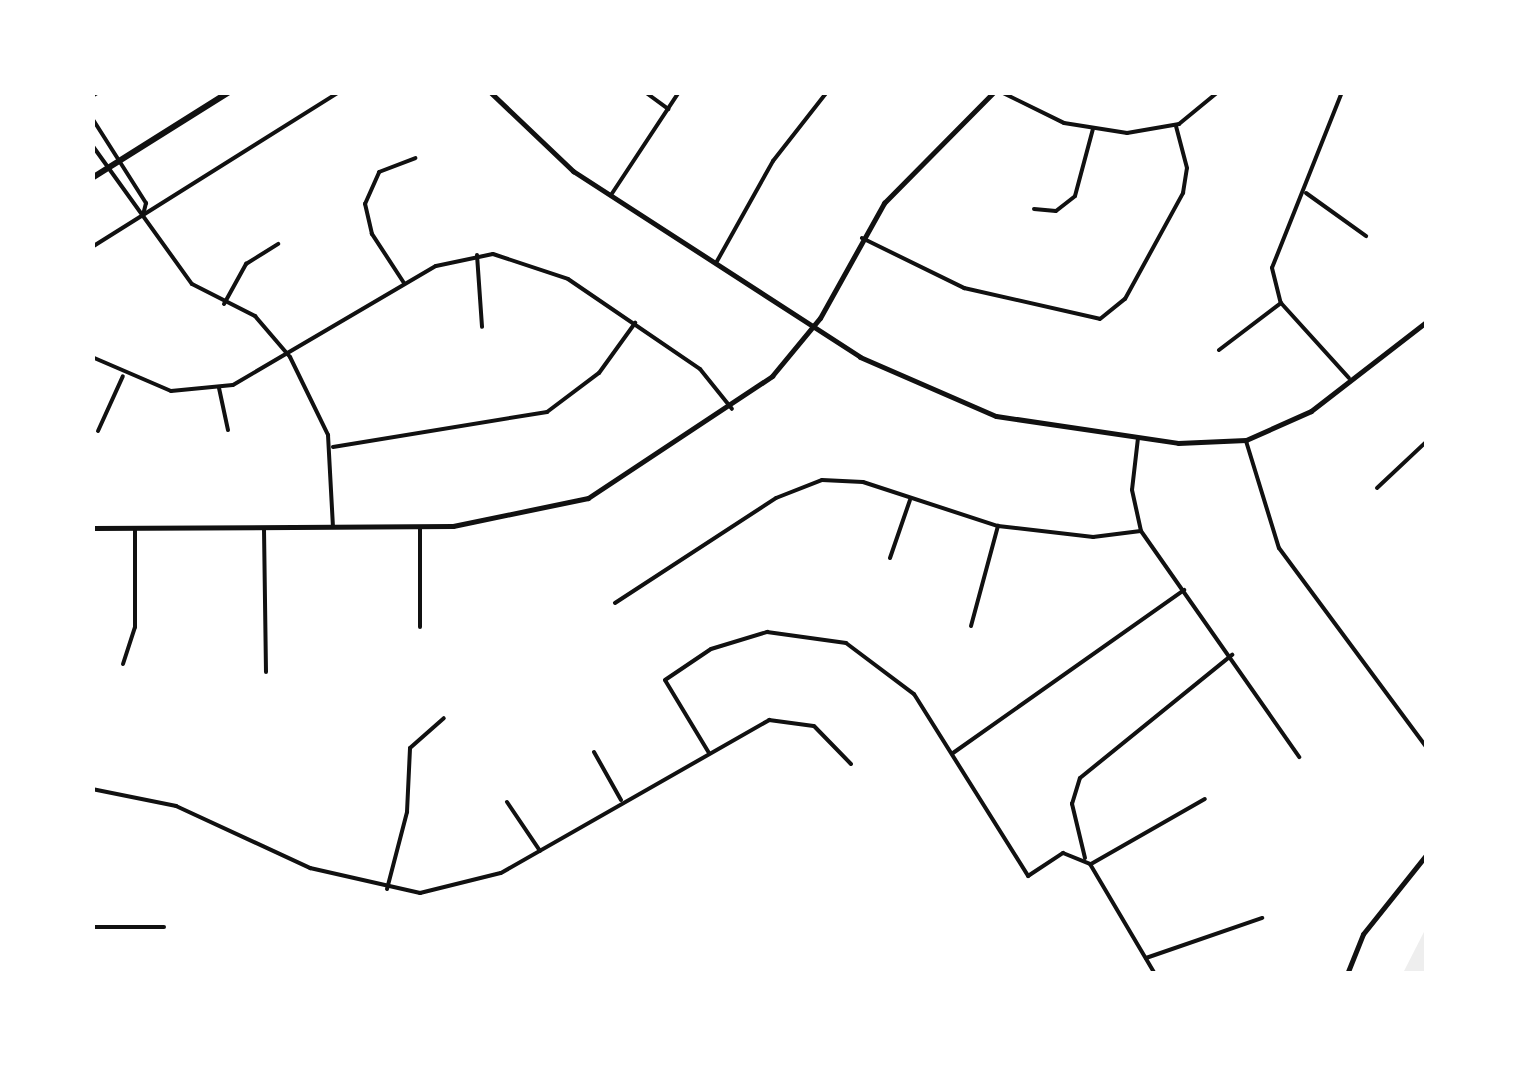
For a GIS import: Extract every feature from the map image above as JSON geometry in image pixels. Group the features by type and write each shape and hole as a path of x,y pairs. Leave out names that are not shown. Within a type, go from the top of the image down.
{"main road":[{"path":"92,178 229,92"},
{"path":"627,974 727,974"}],"street":[{"path":"92,96 98,92"},
{"path":"92,247 338,92"},
{"path":"490,92 539,144 611,195 814,326 948,402 1138,438 1246,440 1300,418 1426,322"},
{"path":"645,92 668,109"},
{"path":"611,195 679,92"},
{"path":"716,263 772,161 827,92"},
{"path":"92,528 420,527 574,503 732,409 814,326 862,238 896,190 998,92 1093,130 1176,126 1218,92"},
{"path":"1342,92 1306,193 1273,257 1281,303 1349,378"},
{"path":"92,118 146,203 142,215"},
{"path":"862,238 964,288 1100,320 1132,288 1183,193 1188,168 1176,126"},
{"path":"1034,208 1056,211 1076,196 1093,130"},
{"path":"92,145 192,284 261,320 290,356 330,447 333,527"},
{"path":"404,283 372,234 365,204 380,172 414,158"},
{"path":"1306,193 1366,236"},
{"path":"224,304 243,268 278,244"},
{"path":"477,254 482,328"},
{"path":"92,356 123,376 171,391 219,388 290,356 404,283 477,254 536,263 635,323 700,369 732,409"},
{"path":"1220,350 1281,303"},
{"path":"330,447 547,412 599,374 635,323"},
{"path":"98,431 123,376"},
{"path":"219,388 228,430"},
{"path":"1138,438 1132,490 1141,531 1232,655 1299,757"},
{"path":"1246,440 1279,548 1426,747"},
{"path":"1377,488 1426,442"},
{"path":"614,603 808,483 850,480 998,526 1093,537 1141,531"},
{"path":"890,558 910,500"},
{"path":"972,626 998,526"},
{"path":"420,527 420,628"},
{"path":"123,664 135,626 134,528"},
{"path":"264,529 266,672"},
{"path":"953,753 1184,590"},
{"path":"709,753 665,680 711,649 767,632 819,634 870,656 914,694 1028,876 1063,853 1090,864"},
{"path":"1155,974 1076,844 1080,778 1232,655"},
{"path":"386,890 407,812 408,756 444,718"},
{"path":"92,789 165,803 260,852 386,890 453,890 540,851 756,724 792,719 824,732 851,764"},
{"path":"594,752 622,802"},
{"path":"1090,864 1205,800"},
{"path":"508,802 540,851"},
{"path":"1347,974 1362,934 1426,855"},
{"path":"1146,958 1262,918"},
{"path":"92,926 164,927"}],"shaded area":[{"path":"1426,928 1426,973 1403,973"}]}
